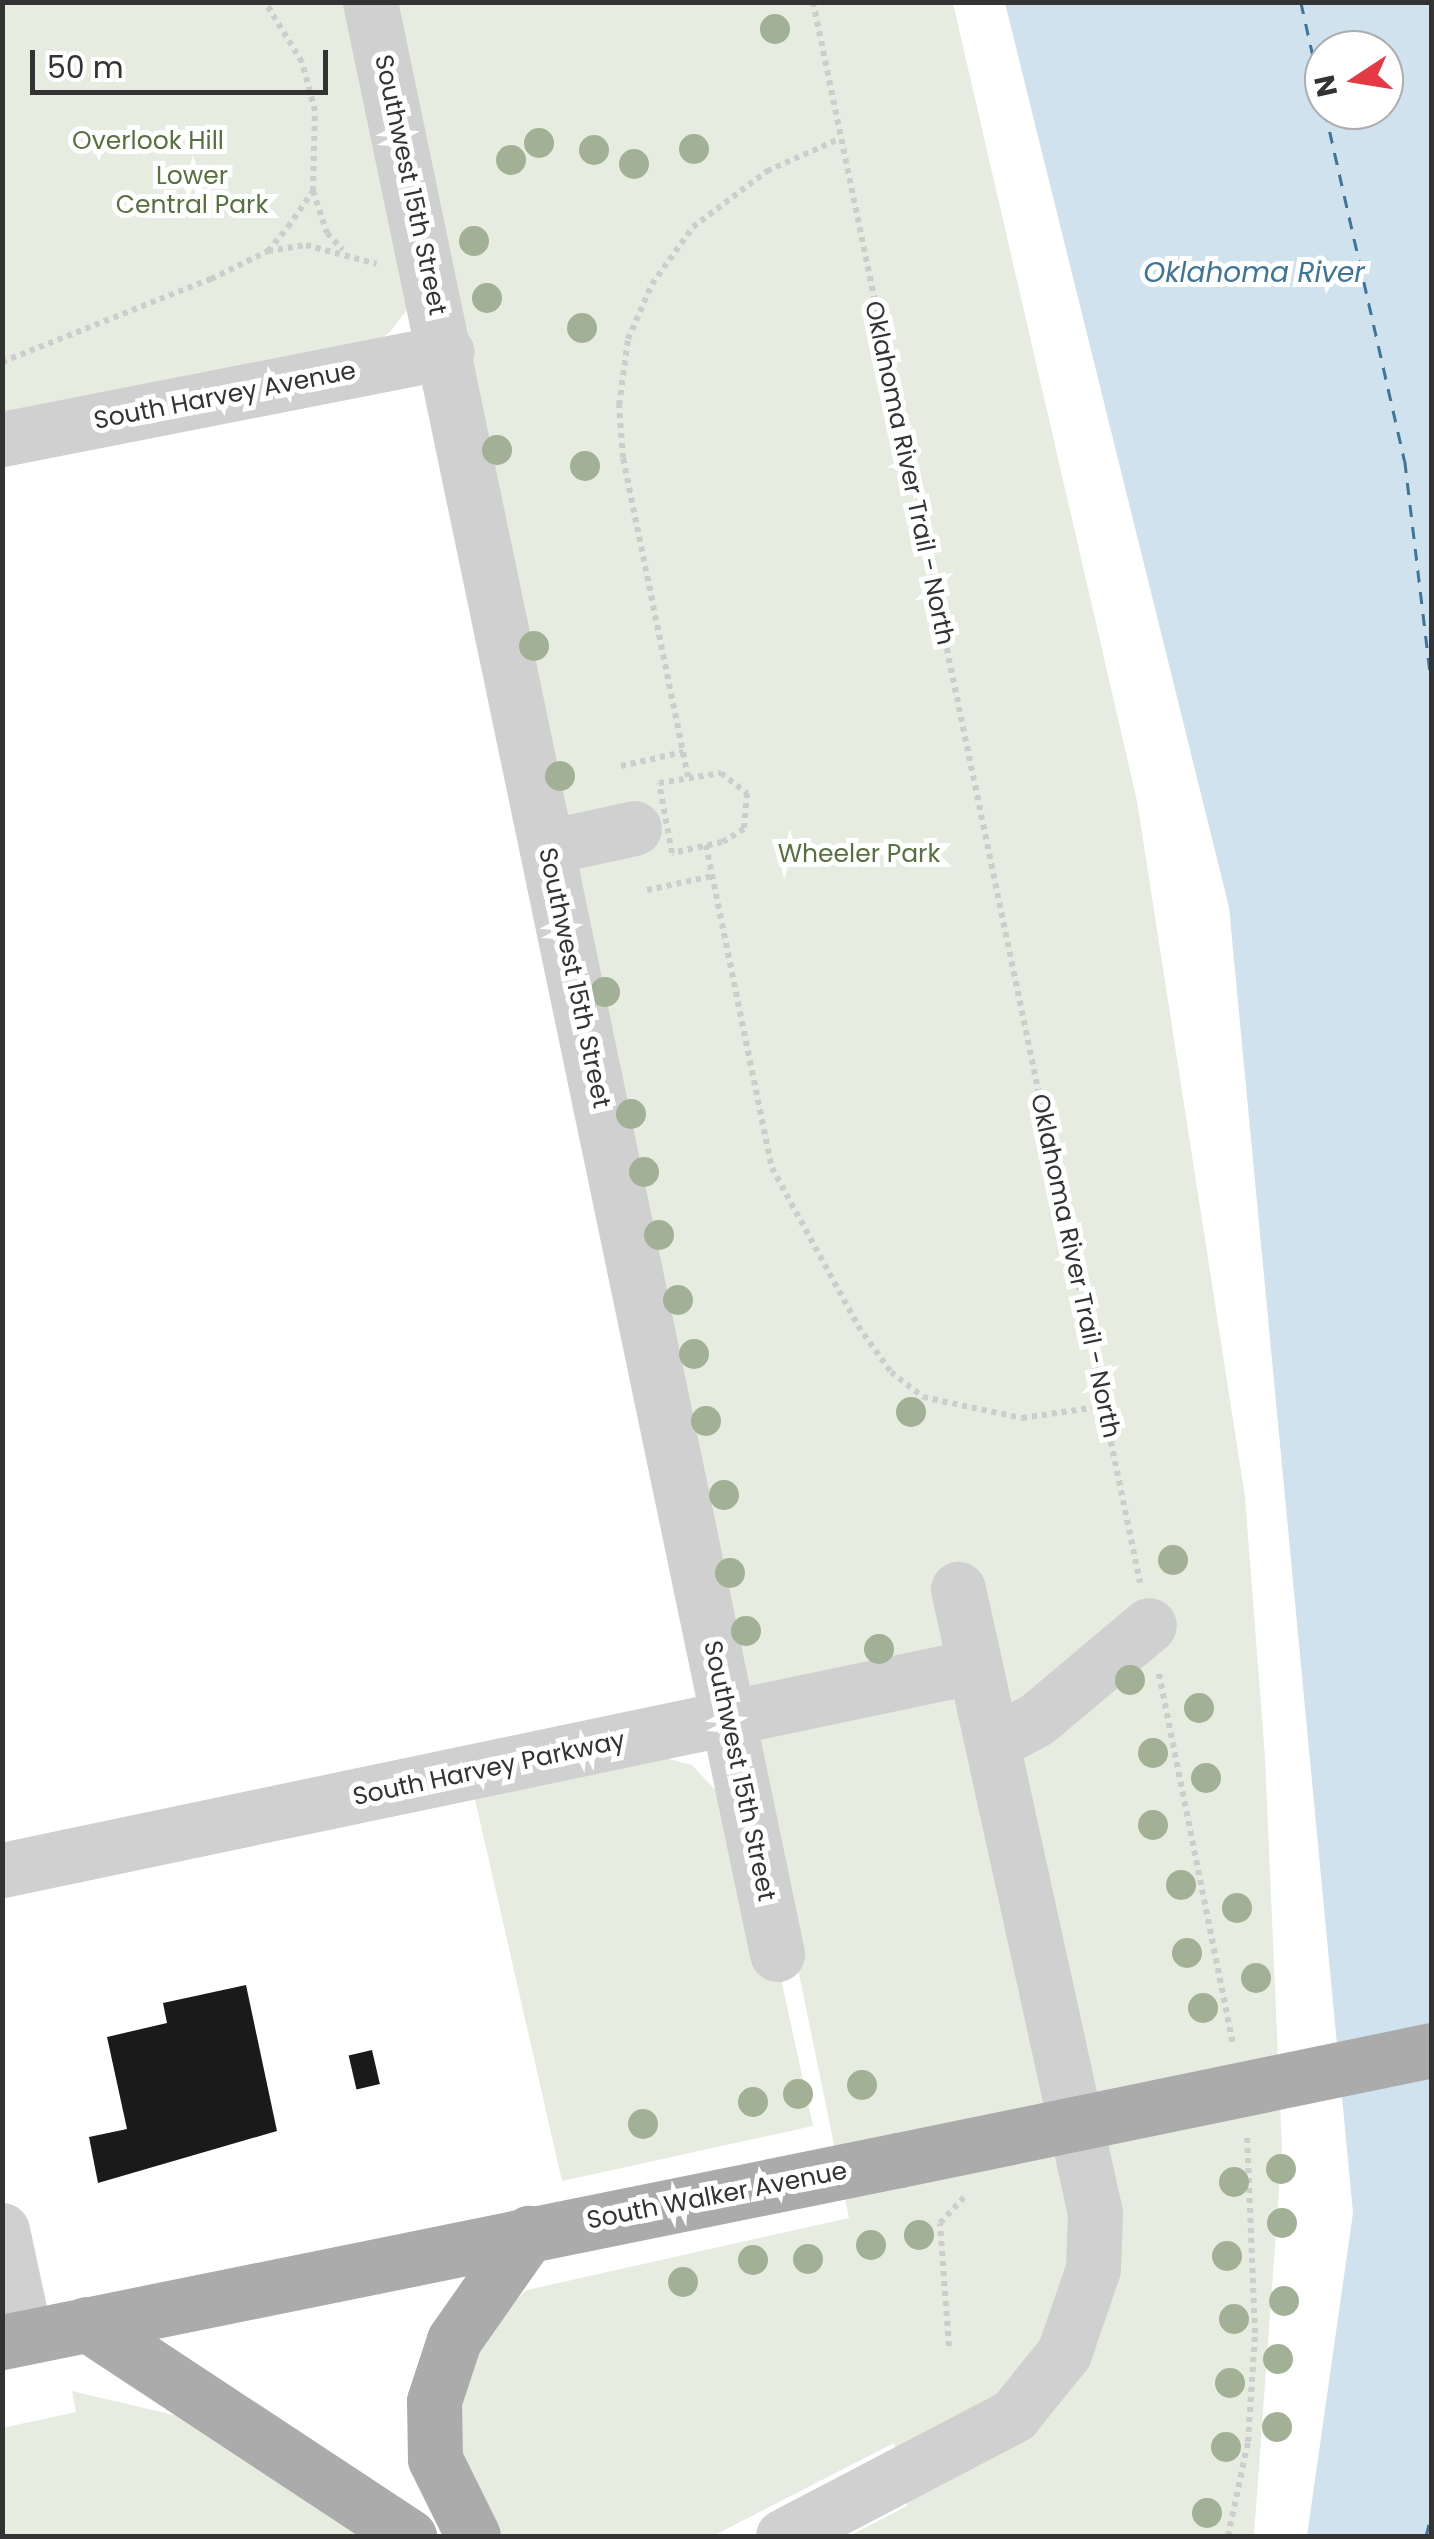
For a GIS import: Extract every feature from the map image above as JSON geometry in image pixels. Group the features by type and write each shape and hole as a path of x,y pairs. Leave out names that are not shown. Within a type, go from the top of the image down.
{"main road":[{"name":"South Walker Avenue","path":"14,2340 1432,2050"},
{"path":"472,2536 435,2459 434,2401 454,2340 529,2234"},
{"path":"87,2324 409,2536"}],"street":[{"name":"Southwest 15th Street","path":"370,2 447,352 777,1954"},
{"name":"South Harvey Avenue","path":"2,440 447,352"},
{"path":"547,847 634,828"},
{"path":"783,2536 1014,2415 1047,2378 1077,2327 1093,2269 1095,2212 958,1590"},
{"path":"993,1743 1037,1720 1149,1625"},
{"name":"South Harvey Parkway","path":"2,1870 975,1666"},
{"path":"2,2230 14,2340"}],"path":[{"path":"265,2 302,62 314,110 313,191 327,233 344,250"},
{"name":"Oklahoma River Trail - North","path":"813,2 1234,2050"},
{"path":"688,777 623,458 619,406 628,339 652,284 693,227 768,170 839,139"},
{"path":"268,252 313,191"},
{"path":"2,362 268,252 306,245 344,250 392,271"},
{"path":"621,766 683,752"},
{"path":"720,773 747,793 744,830 706,845 672,852 659,783 688,777 720,773"},
{"path":"706,845 772,1168 822,1267 891,1372 923,1398 1003,1417 1104,1406"},
{"path":"647,890 713,876"},
{"path":"1228,2536 1248,2442 1256,2333 1245,2124"},
{"path":"949,2346 940,2224 969,2194"}],"green space":[{"name":"Lower Central Park","path":"2,3 347,3 410,291 406,311 390,332 368,348 3,417"},
{"name":"Wheeler Park","path":"396,3 953,3 1137,801 1245,1497 1265,1757 1282,2149 1254,2536 849,2536 907,2506 894,2443 713,2536 492,2536 479,2525 451,2410 466,2368 501,2313 527,2290 849,2218"},
{"path":"661,1757 692,1765 717,1792 739,1785 813,2126 562,2181 474,1795"},
{"path":"72,2391 199,2421 383,2536 3,2536 2,2428 76,2412"}],"water":[{"name":"Oklahoma River","path":"1005,3 1431,3 1431,2536 1307,2536 1353,2213 1229,907"}],"building":[{"path":"246,1985 277,2131 98,2183 89,2137 127,2129 107,2037 167,2023 163,2003"},
{"path":"372,2050 380,2084 356,2090 349,2055"}],"ferry route":[{"path":"1301,2 1307,30"},
{"path":"1330,130 1405,461 1432,689"},
{"path":"1426,2536 1432,2511"}],"park label":[{"name":"Overlook Hill","path":"148,141"}]}
